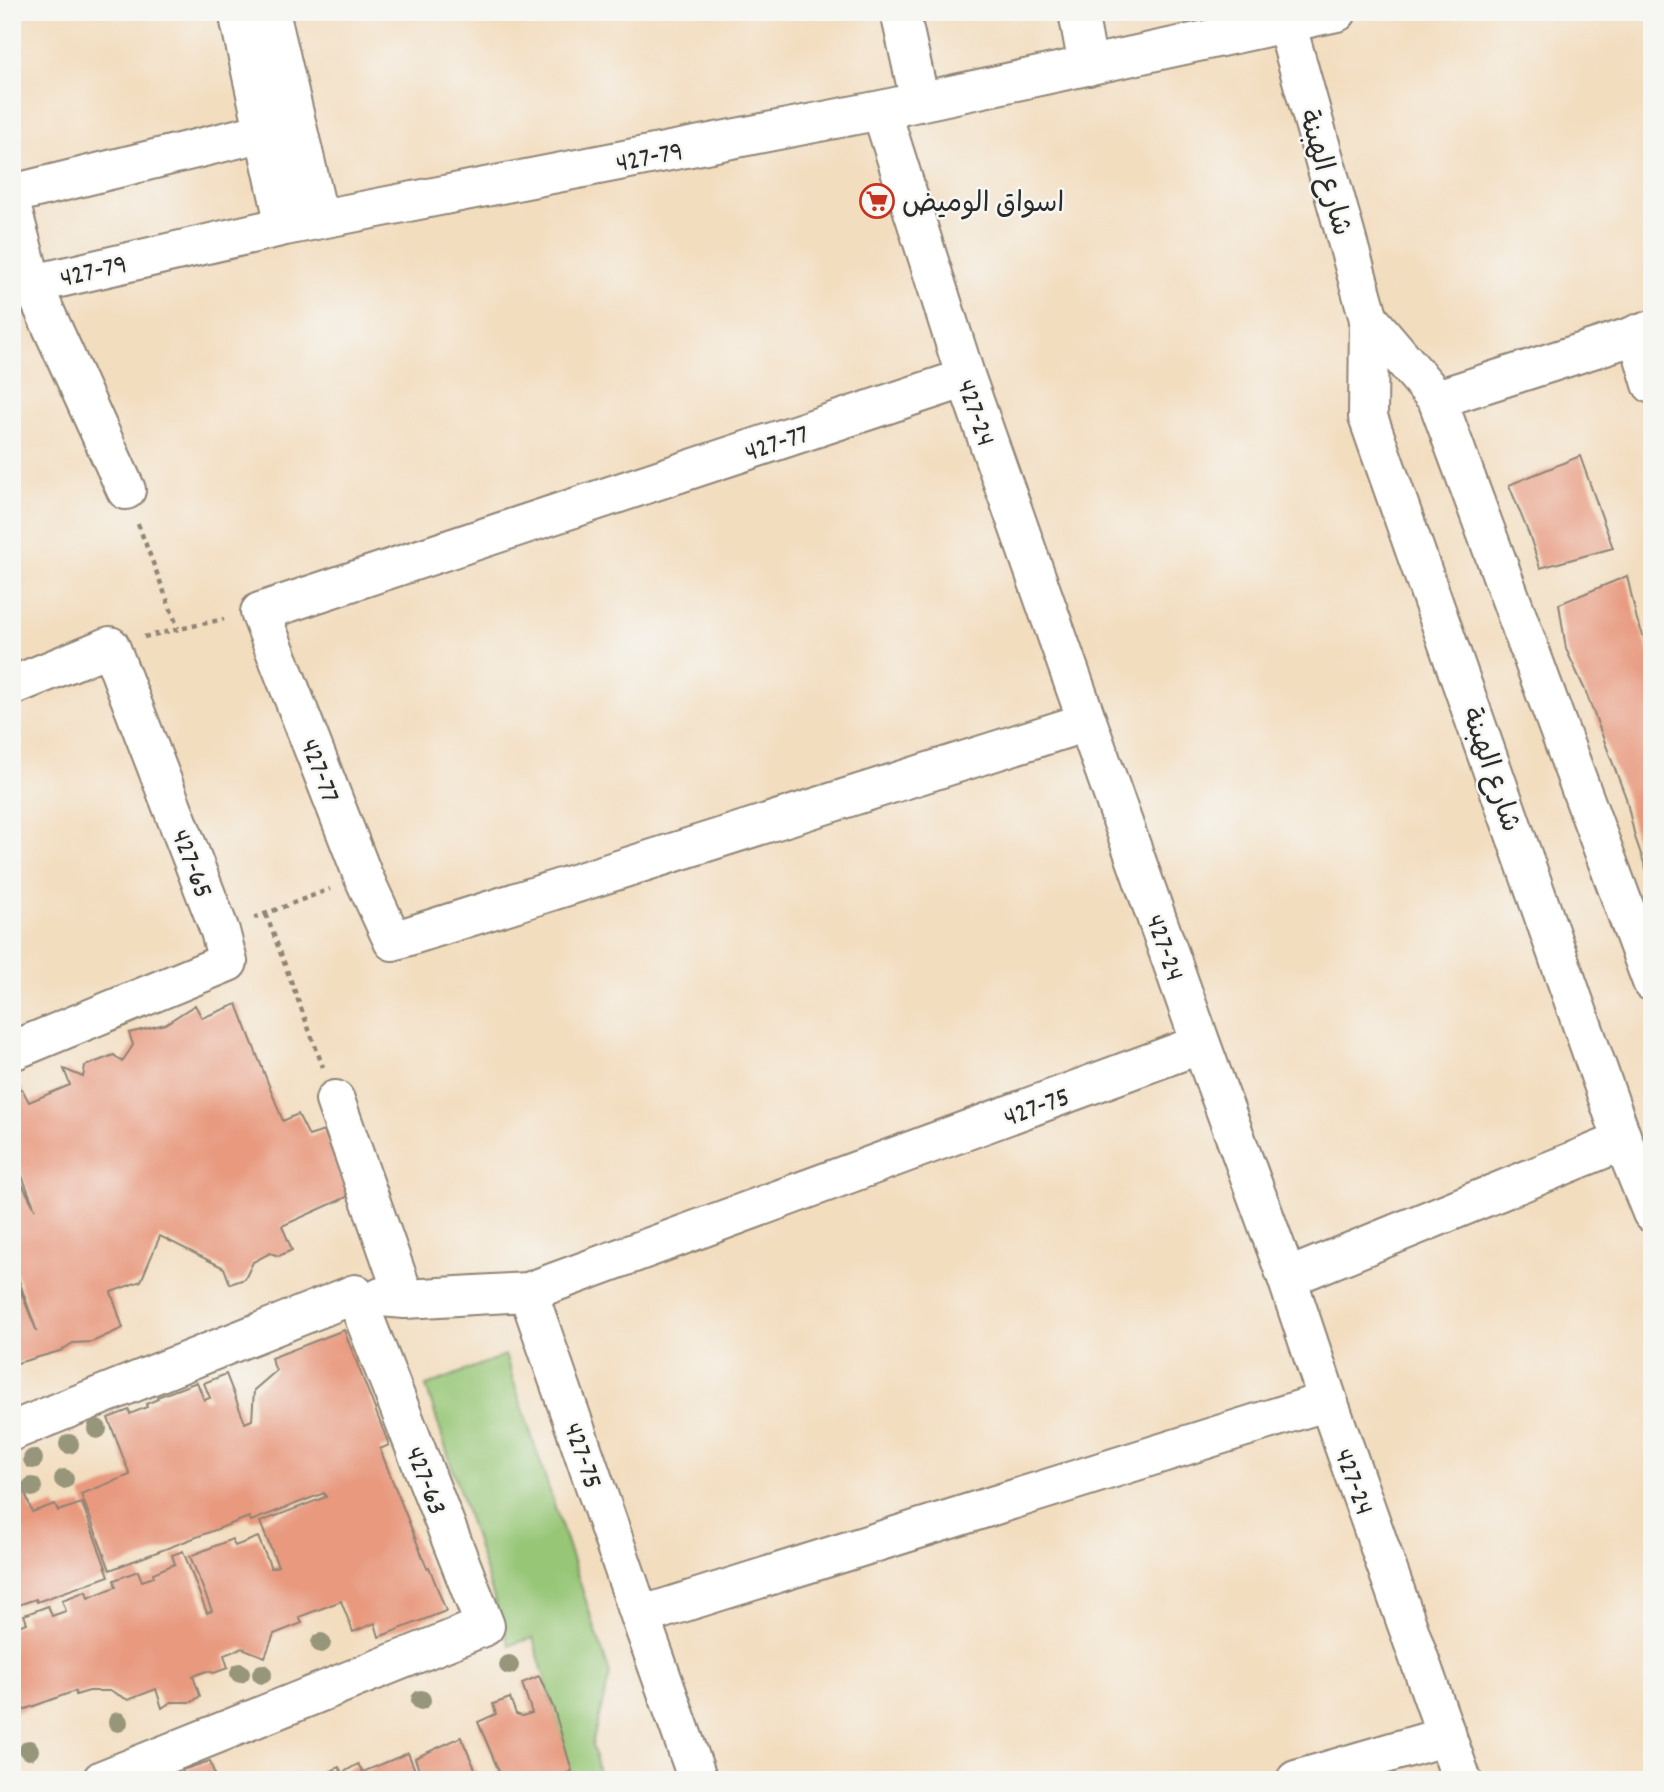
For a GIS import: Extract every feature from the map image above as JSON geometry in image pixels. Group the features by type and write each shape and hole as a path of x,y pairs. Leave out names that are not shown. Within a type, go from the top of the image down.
{"street":[{"path":"238,12 265,132 302,222"},
{"path":"270,12 302,222"},
{"path":"900,12 920,102"},
{"path":"1078,12 1088,66"},
{"name":"427-79","path":"22,286 302,222 881,110 1088,66 1284,18 1337,12"},
{"name":"شارع الهبنة","path":"1284,18 1369,319 1368,417 1623,1141 1652,1213"},
{"name":"427-24","path":"881,110 966,378 1201,1044 1287,1278 1462,1780"},
{"path":"12,194 265,132"},
{"path":"12,209 22,286 126,490"},
{"name":"شارع الهبنة","path":"1369,319 1437,399 1652,980"},
{"path":"1437,399 1644,332 1652,384"},
{"name":"427-77","path":"966,378 260,612 363,876 393,942 1087,722"},
{"path":"12,686 110,646"},
{"name":"427-65","path":"12,1051 228,962 220,931 110,646"},
{"name":"427-75","path":"698,1780 528,1292 1201,1044"},
{"path":"335,1100 405,1299"},
{"path":"1287,1278 1623,1141"},
{"path":"12,1431 355,1294 405,1299 528,1292"},
{"name":"427-63","path":"102,1780 485,1626 355,1294"},
{"path":"640,1616 1328,1401"},
{"path":"1296,1780 1447,1736"}],"path":[{"path":"126,490 178,628"},
{"path":"110,646 178,628 260,612"},
{"path":"220,931 363,876"},
{"path":"266,914 335,1100"}],"green space":[{"path":"505,1355 610,1674 592,1744 599,1773 574,1780 533,1638 509,1645 426,1386"}],"building":[{"path":"1580,456 1613,548 1540,568 1509,485"},
{"path":"1627,576 1637,620 1652,658 1651,883 1635,837 1626,798 1585,690 1566,649 1559,604"},
{"path":"237,1004 283,1121 298,1114 309,1136 324,1131 349,1196 282,1226 292,1250 279,1256 270,1253 253,1262 245,1279 230,1284 224,1268 160,1236 141,1281 111,1292 123,1328 92,1342 73,1343 60,1351 14,1364 12,1270 37,1332 12,1261 12,1165 35,1209 12,1150 12,1089 22,1089 29,1102 70,1085 64,1069 83,1077 85,1066 114,1055 122,1062 133,1045 129,1033 165,1024 195,1005 202,1018"},
{"path":"344,1330 389,1445 380,1449 446,1611 379,1637 375,1623 353,1632 341,1601 299,1617 302,1623 274,1634 265,1657 242,1648 224,1655 228,1668 193,1676 200,1696 192,1702 171,1702 162,1708 156,1689 128,1700 111,1691 89,1691 76,1695 75,1691 12,1714 12,1628 27,1623 24,1615 48,1606 52,1616 66,1611 62,1600 86,1591 88,1598 116,1587 114,1580 138,1571 142,1581 154,1577 153,1573 175,1564 172,1555 183,1551 207,1613 212,1611 190,1556 232,1539 235,1546 258,1537 271,1568 278,1566 260,1522 326,1497 324,1493 251,1521 249,1517 110,1570 81,1494 130,1475 108,1418 129,1410 130,1414 147,1407 146,1404 158,1399 157,1397 197,1382 204,1400 210,1398 204,1383 226,1374 245,1423 252,1420 254,1390 276,1371 271,1358"},
{"path":"13,1459 32,1512 55,1504 58,1511 82,1503 109,1576 37,1602 36,1599 12,1607"},
{"path":"539,1676 554,1709 572,1771 549,1780 486,1780 500,1774 478,1722 496,1714 493,1704 510,1698 516,1714 522,1716 532,1713 522,1683"},
{"path":"461,1737 480,1780 422,1780 415,1758"},
{"path":"408,1753 419,1780 280,1780 293,1774 319,1777 339,1767 342,1773 358,1764 363,1772"},
{"path":"210,1761 216,1780 186,1780 182,1770"}],"place":[{"name":"اسواق الوميض","path":"877,201"}]}
